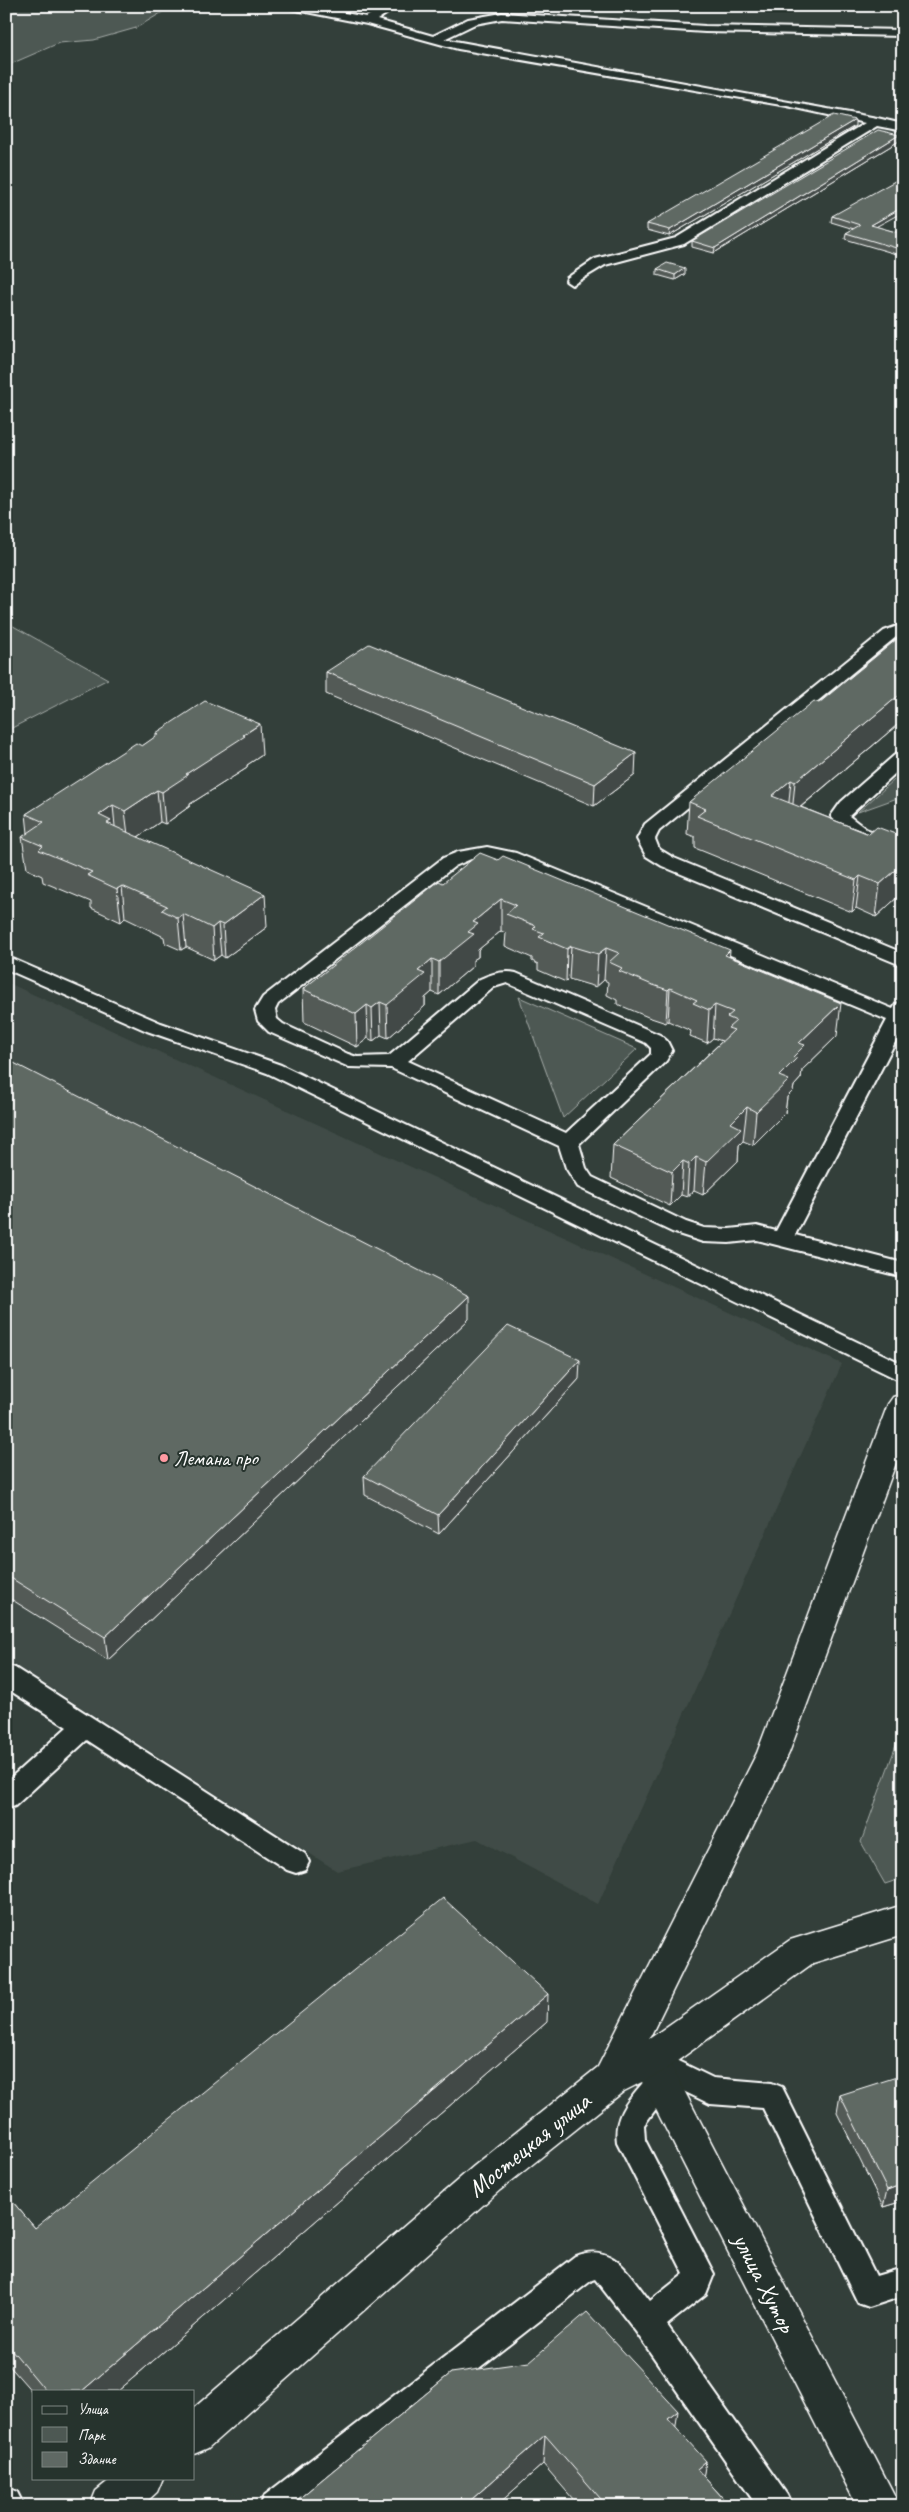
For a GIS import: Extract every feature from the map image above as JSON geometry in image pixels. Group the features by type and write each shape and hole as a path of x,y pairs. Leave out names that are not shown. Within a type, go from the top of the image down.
{"street":[{"path":"611,2079 773,1753 903,1404"},
{"name":"Мостецкая улица","path":"195,2433 487,2178 611,2079 655,2072 802,1951 903,1920"},
{"name":"улица Хутор","path":"655,2072 879,2506"},
{"path":"111,2506 141,2480"}],"lane":[{"path":"291,6 368,21 458,46 787,103 903,128"},
{"path":"368,21 393,6"},
{"path":"433,40 472,21 546,6"},
{"path":"502,16 705,29 903,33"},
{"path":"572,281 600,262 680,241 877,122"},
{"path":"903,629 890,634 651,828 646,839 652,852 668,862 903,960"},
{"path":"903,757 847,806 840,816 846,825 856,831 903,849"},
{"path":"568,1142 394,1062 356,1063 341,1058 276,1028 268,1021 265,1010 270,1001 449,862 460,856 477,852 496,853 510,857 900,1013 782,1240"},
{"path":"6,962 154,1027 274,1069 903,1374"},
{"path":"394,1062 487,983 496,979 509,978 654,1039 660,1045 662,1051 659,1057 568,1142"},
{"path":"568,1142 574,1166 586,1182 678,1227 703,1235 729,1236 757,1233 903,1270"},
{"path":"6,1675 296,1862"},
{"path":"6,1798 86,1726"},
{"path":"647,2322 695,2284 699,2274 631,2142 629,2127 655,2072 710,2091 772,2096 869,2293 903,2282"},
{"path":"276,2506 586,2266 596,2265 605,2268 647,2322 776,2506"}],"shaded area":[{"path":"6,982 842,1364 598,1904 477,1839 337,1871 6,1659"}],"green space":[{"path":"6,6 164,6 166,10 136,28 94,40 59,43 6,66"},
{"path":"6,622 108,679 6,731"},
{"path":"903,772 903,796 858,812"},
{"path":"519,997 637,1049 563,1118"},
{"path":"903,1726 903,1878 885,1884 861,1842"}],"building":[{"path":"834,115 855,120 670,230 647,224"},
{"path":"878,130 899,135 715,248 692,241"},
{"path":"902,177 903,207 871,225 903,234 903,250 846,233 860,225 832,216"},
{"path":"667,263 685,268 675,275 657,269"},
{"path":"903,634 903,692 795,782 791,780 772,796 869,834 877,827 903,837 903,864 880,884 860,876 856,880 697,816 706,809 689,802 814,701 819,703"},
{"path":"369,644 636,753 595,784 326,672"},
{"path":"205,701 260,724 162,792 157,790 125,811 113,805 99,815 111,821 107,823 265,894 223,925 218,923 212,928 183,914 178,918 162,910 167,906 122,886 117,889 87,875 92,872 39,850 43,846 22,837 44,822 26,814 136,743 142,746 159,734 156,733"},
{"path":"480,853 498,860 503,856 730,950 725,955 841,1003 799,1043 805,1045 793,1057 797,1058 779,1076 789,1080 756,1112 747,1107 731,1123 741,1128 706,1162 696,1157 689,1164 683,1161 672,1172 613,1145 734,1030 728,1028 736,1021 727,1017 733,1012 715,1005 709,1010 693,1003 697,1000 670,988 668,990 650,984 619,971 622,968 609,962 619,953 606,948 598,954 571,946 567,949 539,937 544,933 533,929 536,926 506,914 516,905 501,899 473,922 478,924 468,932 474,934 439,962 432,959 418,971 425,974 387,1005 380,1002 372,1008 367,1005 356,1014 303,989 439,881 443,883"},
{"name":"Лемана про","path":"6,1059 469,1296 105,1637 6,1575"},
{"path":"508,1326 580,1360 438,1515 364,1476"},
{"path":"443,1898 548,1994 83,2390 45,2390 6,2343 6,2194 35,2228"},
{"path":"903,2075 903,2184 887,2190 840,2095"},
{"path":"587,2312 678,2411 668,2419 706,2461 697,2469 730,2506 607,2506 545,2435 464,2506 290,2506 451,2373 529,2362"}],"place":[{"name":"Лемана про","path":"164,1458"}]}
